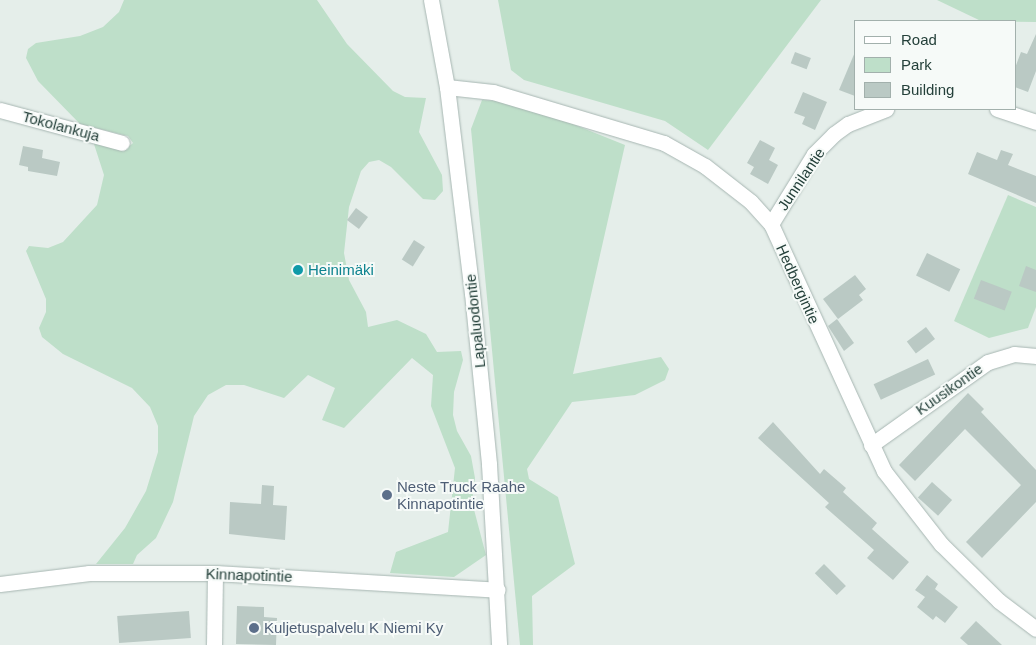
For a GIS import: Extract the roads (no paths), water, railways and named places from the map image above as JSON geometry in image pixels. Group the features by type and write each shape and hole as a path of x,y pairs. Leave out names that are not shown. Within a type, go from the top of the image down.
{"street":[{"name":"Lapaluodontie","path":"431,0 447,87 473,303 497,590 499,645"},
{"name":"Hedbergintie","path":"447,87 493,92 664,143 705,166 751,202 771,224 871,445 894,486 941,544 999,602 1036,629"},
{"name":"Tokolankuja","path":"0,110 122,143"},
{"name":"Junnilantie","path":"771,224 814,154 834,134 848,124 883,110"},
{"path":"1000,110 1036,122"},
{"name":"Kuusikontie","path":"871,445 988,362 1014,354 1036,356"},
{"name":"Kinnapotintie","path":"0,584 89,573 216,573 497,590"},
{"path":"214,645 216,573"}],"place":[{"name":"Heinimäki","path":"298,270"},
{"name":"Neste Truck Raahe Kinnapotintie","path":"387,495"},
{"name":"Kuljetuspalvelu K Niemi Ky","path":"254,628"}]}
